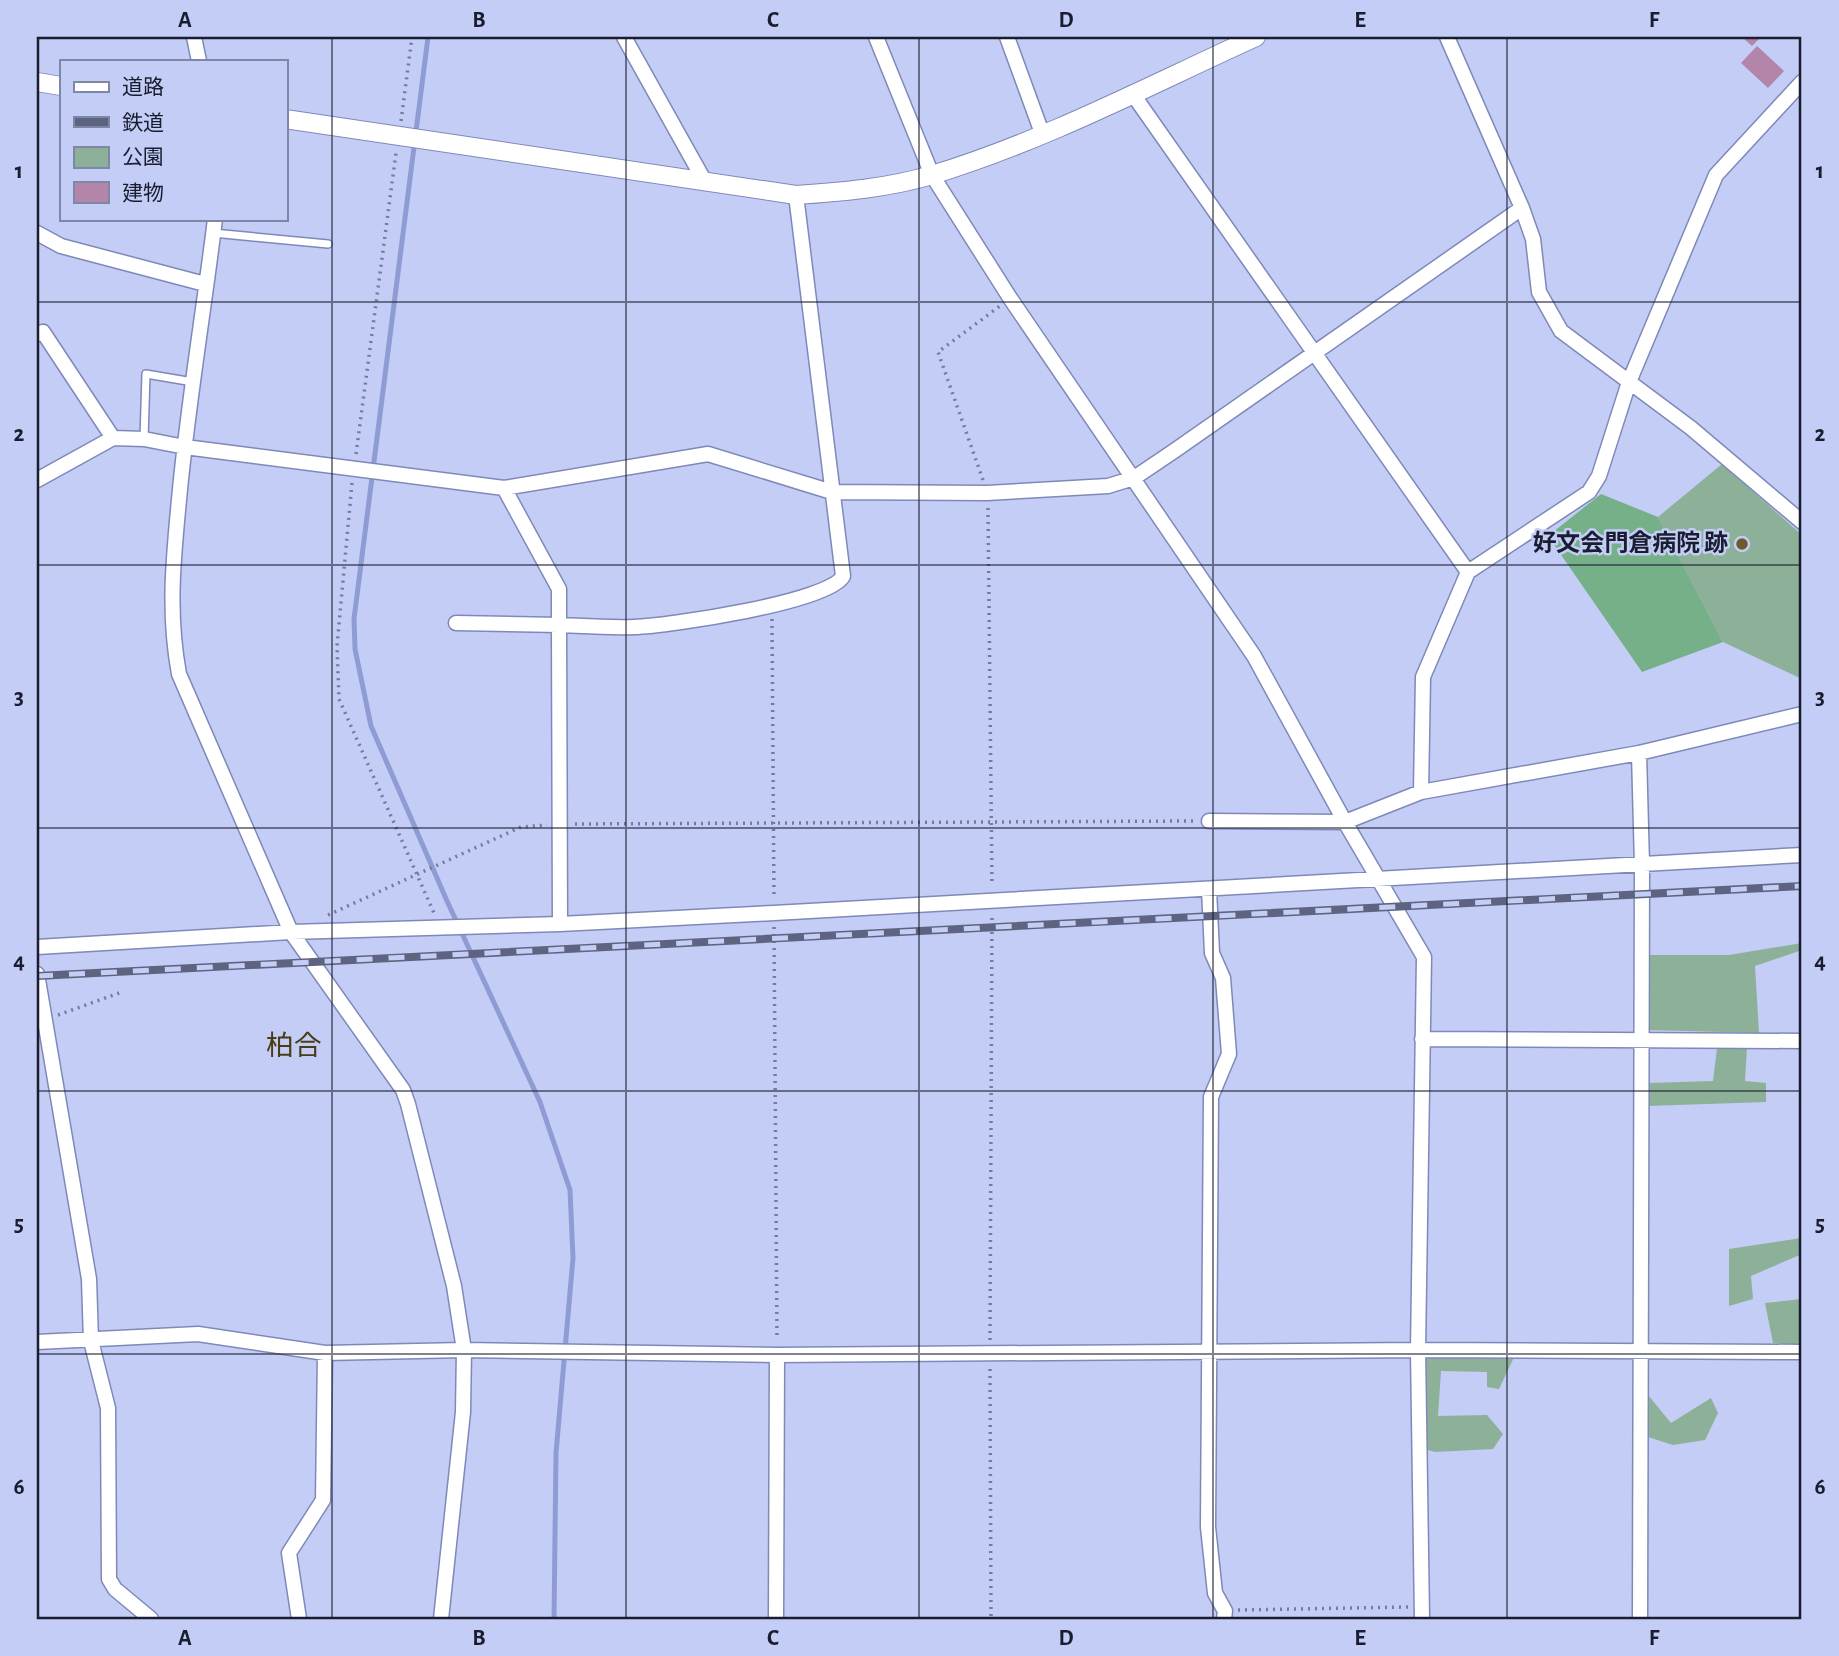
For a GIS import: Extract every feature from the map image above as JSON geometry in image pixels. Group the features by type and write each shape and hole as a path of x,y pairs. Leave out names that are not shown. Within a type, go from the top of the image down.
{"street":[{"path":"194,37 199,60"},
{"path":"624,37 705,182"},
{"path":"876,37 932,175 1010,298 1254,656 1345,822 1424,957 1418,1349 1422,1613"},
{"path":"1007,37 1042,133"},
{"path":"287,119 796,195 856,191 932,175 1042,133 1255,37"},
{"path":"1447,37 1522,208 1532,239 1539,292 1561,331 1691,428 1802,522"},
{"path":"37,82 60,86"},
{"path":"1421,792 1423,677 1468,572 1589,492 1599,476 1629,382 1716,175 1802,82"},
{"path":"1132,93 1468,572"},
{"path":"456,623 635,627 772,607 833,588 843,576 796,195"},
{"path":"37,480 113,438 144,439 184,447 504,488 708,454 832,492 987,493 1108,486 1134,478 1522,208"},
{"path":"214,226 184,447 170,594 172,638 179,674 291,932 404,1090 454,1286 464,1350 463,1412 441,1619"},
{"path":"37,233 61,246 205,284"},
{"path":"37,334 43,332 113,438"},
{"path":"504,488 559,589 560,924"},
{"path":"1209,821 1345,822 1421,792 1639,753 1802,714"},
{"path":"1639,753 1642,864 1640,1619"},
{"path":"37,947 291,932 560,924 774,913 1802,855"},
{"path":"1209,889 1212,953 1223,978 1229,1054 1211,1097 1209,1352 1208,1527 1215,1593 1225,1615"},
{"path":"37,974 42,1021 89,1279 91,1341 108,1408 109,1580 115,1589 150,1619"},
{"path":"1422,1039 1802,1041"},
{"path":"37,1342 198,1334 325,1353 464,1350 778,1355 1418,1349 1802,1352"},
{"path":"299,1619 289,1553 323,1500 325,1353"},
{"path":"776,1619 778,1355"}],"lane":[{"path":"214,226 328,244"},
{"path":"144,439 146,374 193,382"}],"path":[{"path":"991,1619 992,901 987,493 938,352 1010,298"},
{"path":"772,607 778,1355"},
{"path":"291,932 521,827 561,824 1209,821"},
{"path":"42,1021 122,992"},
{"path":"1225,1615 1422,1613"}],"green space":[{"path":"1722,464 1802,535 1802,679 1723,642 1658,517"},
{"path":"1601,494 1658,517 1723,642 1642,672 1548,536"},
{"path":"1802,943 1802,950 1755,966 1759,1033 1647,1030 1648,955 1729,955"},
{"path":"1747,1047 1745,1081 1766,1083 1766,1102 1647,1106 1648,1083 1713,1081 1717,1048"},
{"path":"1802,1238 1802,1254 1751,1276 1753,1299 1729,1306 1729,1249"},
{"path":"1802,1299 1802,1345 1773,1343 1765,1303"},
{"path":"1515,1355 1499,1389 1487,1387 1487,1372 1441,1371 1438,1416 1487,1415 1503,1434 1493,1449 1435,1452 1424,1449 1423,1356"},
{"path":"1648,1395 1671,1423 1711,1398 1718,1413 1705,1440 1673,1445 1648,1437"}],"building":[{"path":"1742,37 1761,37 1752,46"},
{"path":"1757,46 1784,71 1768,88 1741,63"}],"waterway":[{"path":"428,37 354,619 355,649 371,726 447,901 540,1102 570,1190 573,1258 556,1453 554,1619"}],"railway":[{"path":"37,976 1802,886"}],"place":[{"name":"好文会門倉病院 跡","path":"1742,544"}],"district":[{"name":"柏合","path":"294,1047"}]}
